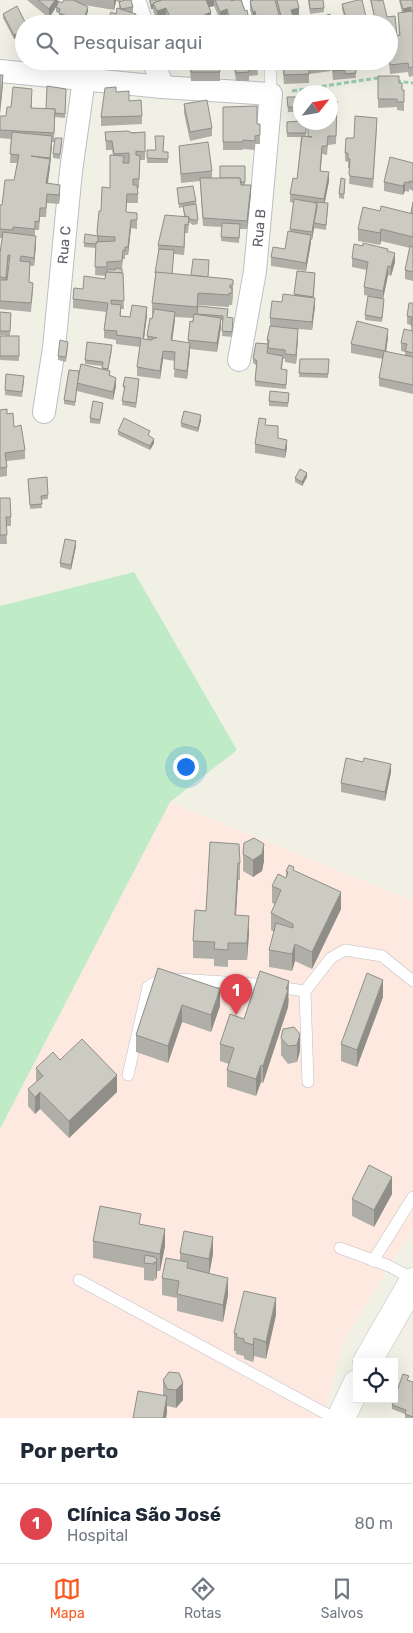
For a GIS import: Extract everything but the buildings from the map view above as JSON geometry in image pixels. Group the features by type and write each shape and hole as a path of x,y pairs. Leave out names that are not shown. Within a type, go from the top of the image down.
{"main road":[{"path":"369,1358 413,1280"},
{"path":"341,1418 353,1392"}],"street":[{"path":"134,0 139,15"},
{"path":"2,67 15,69"},
{"path":"22,70 162,87 271,94"},
{"path":"157,70 162,87"},
{"name":"Rua C","path":"44,412 54,348 71,171 84,79"},
{"name":"Rua B","path":"239,360 255,271 271,94"}],"lane":[{"path":"246,0 250,15"},
{"path":"270,70 271,94"},
{"path":"308,1082 305,991 331,958 344,950 382,956 413,981"},
{"path":"128,1075 148,987 162,978 256,984 305,991"},
{"path":"373,1261 413,1197"},
{"path":"340,1248 413,1280"},
{"path":"79,1280 334,1418"}],"path":[{"path":"271,94 377,78 386,80"},
{"path":"395,80 413,83"}],"shaded area":[{"path":"170,802 413,901 413,1228 343,1343 323,1418 0,1418 0,1129"}],"green space":[{"path":"134,572 237,750 170,802 0,1129 0,606"}],"place":[{"name":"Clínica São José","path":"236,1015"}]}
